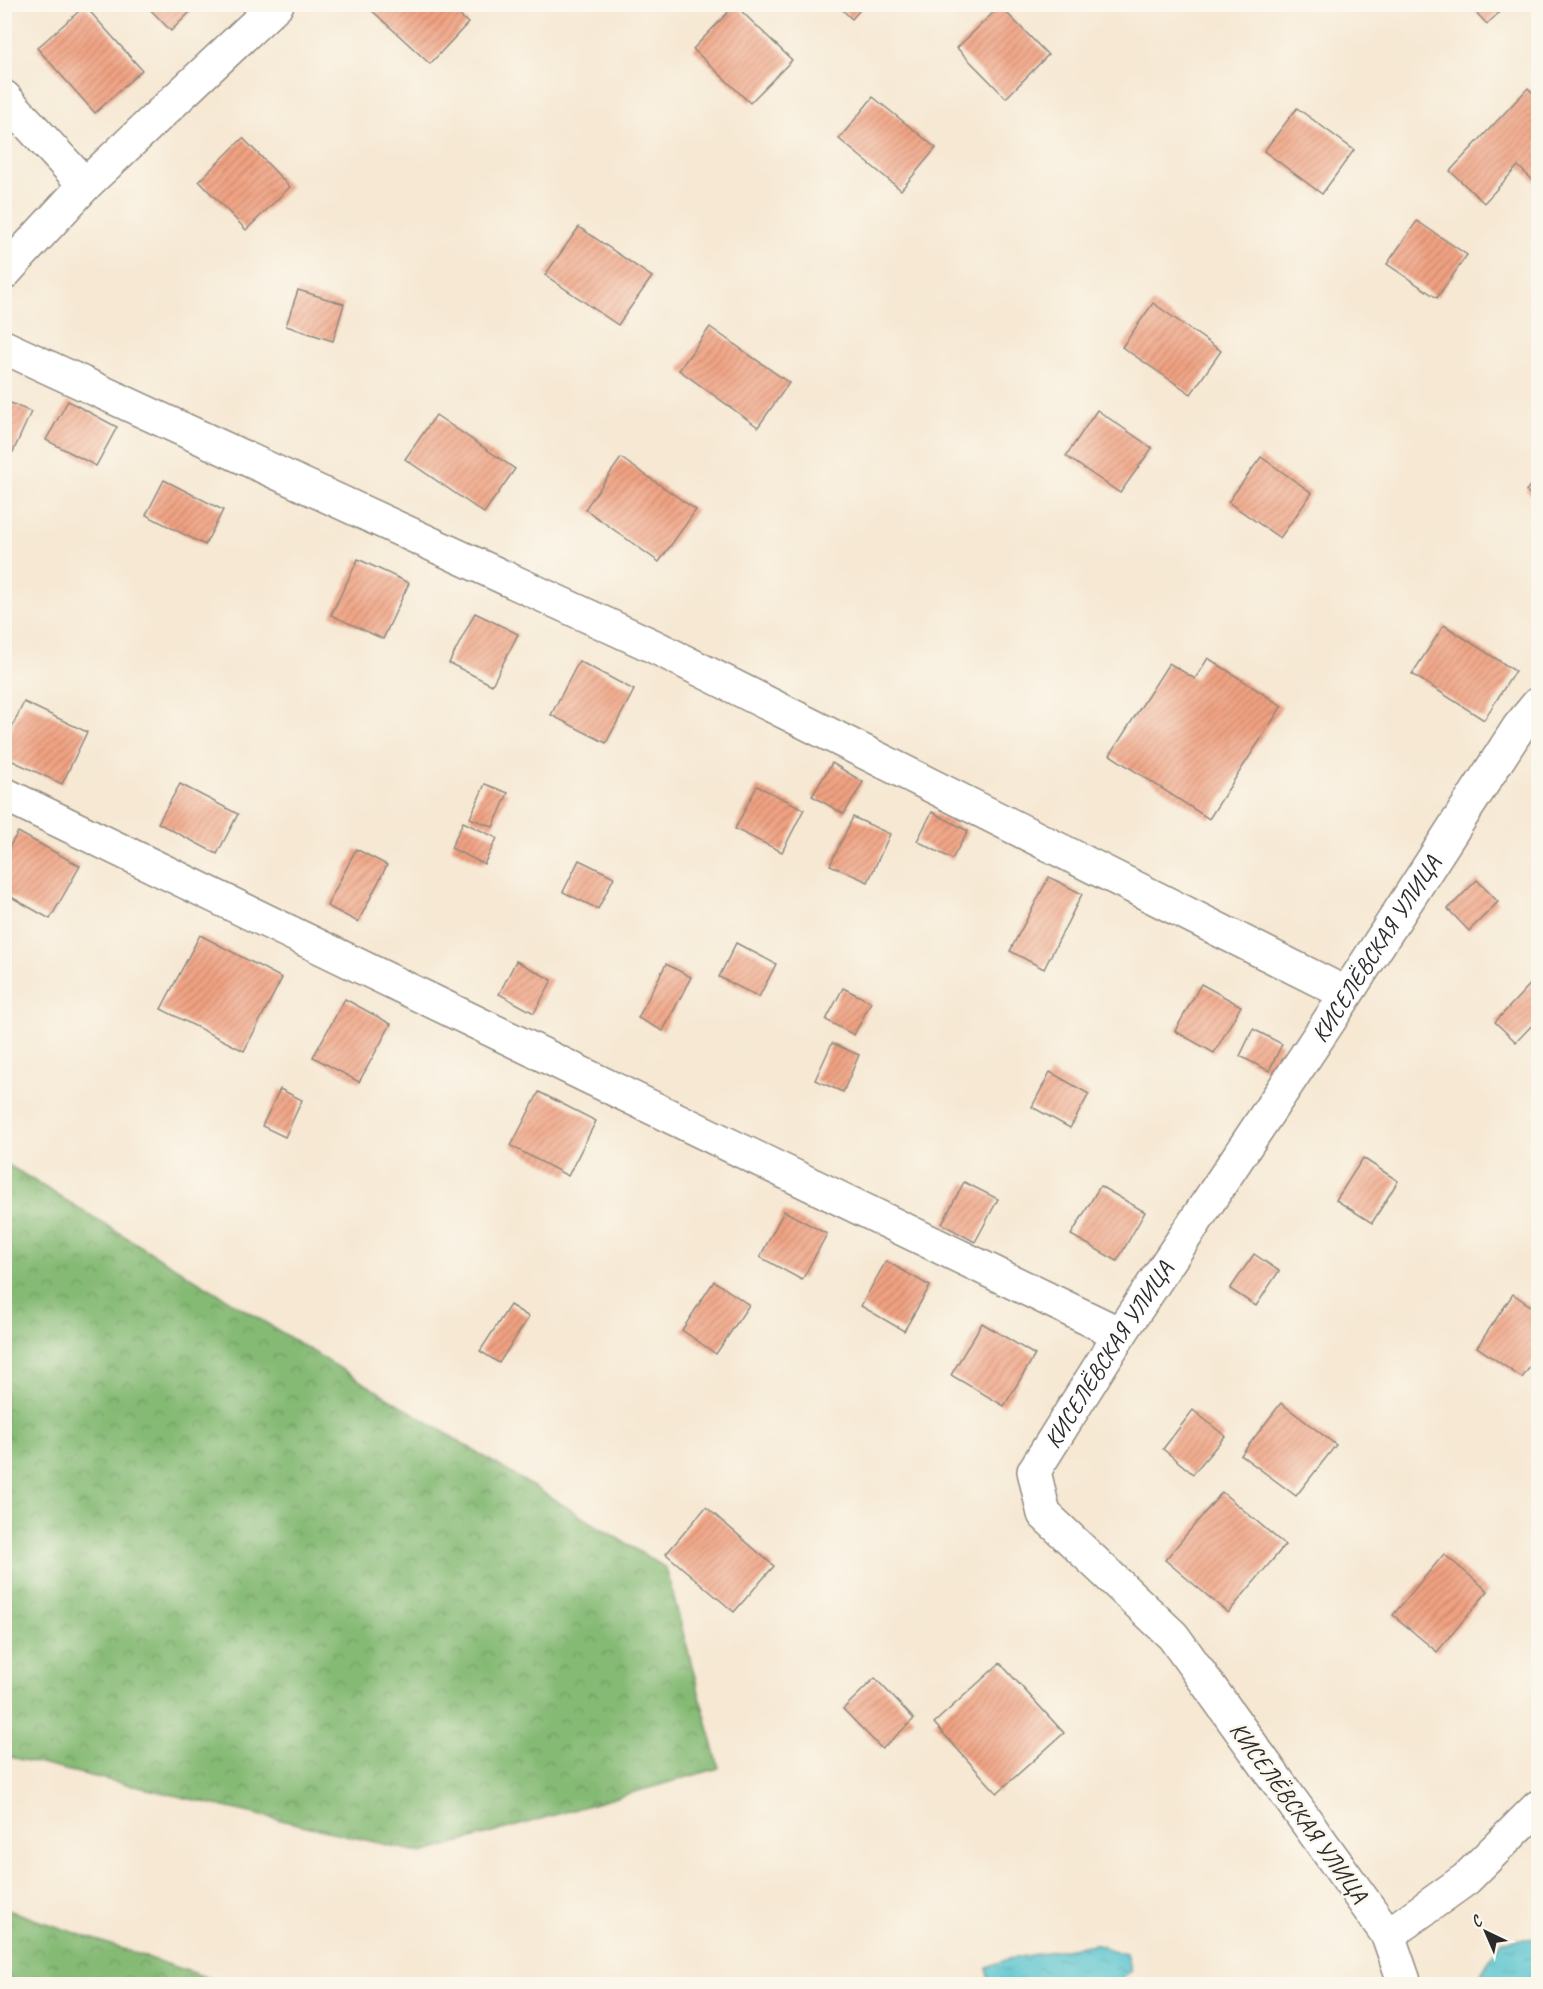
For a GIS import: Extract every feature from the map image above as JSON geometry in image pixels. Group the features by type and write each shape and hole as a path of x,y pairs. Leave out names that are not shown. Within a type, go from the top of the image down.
{"street":[{"path":"4,273 85,185 277,4"},
{"path":"4,97 85,185"},
{"path":"4,347 653,646 1345,993"},
{"name":"КИСЕЛЁВСКАЯ УЛИЦА","path":"1405,1984 1388,1935 1173,1636 1044,1514 1034,1471 1120,1334 1329,1021 1519,727 1539,704"},
{"path":"4,794 1120,1334"},
{"path":"1388,1935 1466,1879 1539,1807"}],"green space":[{"path":"5,1163 666,1568 719,1768 422,1853 5,1756"},
{"path":"5,1909 226,1984 5,1984"}],"water":[{"path":"1538,1938 1538,1984 1475,1984 1501,1941"},
{"path":"1094,1944 1126,1954 1131,1971 1114,1984 988,1984 987,1967 1008,1959"}],"building":[{"path":"145,4 198,4 171,31"},
{"path":"836,4 865,4 852,19"},
{"path":"1468,4 1508,4 1487,24"},
{"path":"366,5 448,5 468,23 430,64"},
{"path":"735,5 792,60 750,103 693,49"},
{"path":"85,6 142,70 95,113 37,48"},
{"path":"1000,6 1048,55 1006,98 957,48"},
{"path":"1528,88 1538,98 1538,185 1518,166 1484,203 1450,171"},
{"path":"873,97 936,148 901,190 839,139"},
{"path":"1297,108 1354,150 1322,194 1264,151"},
{"path":"243,138 290,187 246,230 199,181"},
{"path":"1417,221 1467,255 1437,298 1387,264"},
{"path":"579,227 652,277 618,325 545,275"},
{"path":"298,290 344,304 333,341 286,326"},
{"path":"1153,303 1221,351 1191,394 1122,347"},
{"path":"710,327 789,383 758,427 679,370"},
{"path":"4,400 31,412 13,452 4,448"},
{"path":"68,401 117,427 96,466 46,440"},
{"path":"1097,410 1152,448 1120,493 1066,456"},
{"path":"436,415 515,469 484,513 405,459"},
{"path":"1261,457 1312,493 1280,538 1228,502"},
{"path":"621,458 696,510 659,562 585,509"},
{"path":"1538,474 1538,500 1526,491"},
{"path":"164,480 223,510 205,545 146,515"},
{"path":"358,559 409,583 383,639 331,615"},
{"path":"475,613 518,634 492,685 449,663"},
{"path":"1444,625 1515,671 1484,720 1412,674"},
{"path":"1208,658 1282,706 1209,819 1110,755 1169,663 1195,679"},
{"path":"579,661 634,690 606,743 551,715"},
{"path":"24,702 87,732 62,784 4,757 4,744"},
{"path":"832,763 863,782 844,814 812,796"},
{"path":"180,784 238,814 217,854 158,823"},
{"path":"485,784 508,793 493,827 470,818"},
{"path":"757,786 804,809 782,852 735,829"},
{"path":"932,812 968,831 952,859 917,841"},
{"path":"853,817 890,834 868,882 830,865"},
{"path":"463,822 497,838 484,864 451,848"},
{"path":"18,832 80,866 50,919 4,893 4,856"},
{"path":"356,849 387,865 358,922 327,906"},
{"path":"579,860 614,877 598,909 563,892"},
{"path":"1049,877 1082,894 1044,969 1010,951"},
{"path":"1477,880 1498,902 1469,931 1448,909"},
{"path":"200,935 282,978 244,1051 161,1009"},
{"path":"736,943 776,964 759,997 719,977"},
{"path":"516,961 552,980 534,1013 499,994"},
{"path":"666,964 691,977 663,1031 638,1018"},
{"path":"1538,976 1538,1019 1516,1042 1495,1022"},
{"path":"1201,984 1241,1006 1214,1053 1175,1031"},
{"path":"843,988 871,1002 854,1035 826,1020"},
{"path":"345,999 391,1024 359,1082 313,1057"},
{"path":"1253,1029 1282,1044 1269,1071 1240,1056"},
{"path":"832,1043 859,1055 843,1092 815,1080"},
{"path":"1050,1072 1089,1094 1070,1128 1032,1107"},
{"path":"280,1089 302,1100 285,1137 262,1126"},
{"path":"539,1092 596,1121 568,1176 511,1146"},
{"path":"1363,1158 1398,1181 1372,1223 1336,1200"},
{"path":"964,1182 998,1199 975,1242 942,1224"},
{"path":"1100,1186 1145,1212 1117,1261 1071,1235"},
{"path":"784,1211 827,1234 802,1280 760,1257"},
{"path":"1254,1254 1279,1271 1256,1306 1230,1289"},
{"path":"886,1261 930,1286 904,1331 861,1306"},
{"path":"714,1281 749,1305 716,1354 682,1330"},
{"path":"1513,1294 1538,1311 1538,1355 1522,1378 1477,1347"},
{"path":"510,1305 529,1317 499,1363 480,1351"},
{"path":"982,1323 1035,1355 1004,1406 951,1375"},
{"path":"1281,1403 1336,1445 1296,1496 1241,1455"},
{"path":"1193,1410 1225,1436 1193,1474 1163,1449"},
{"path":"1222,1492 1285,1545 1228,1613 1165,1560"},
{"path":"706,1507 774,1566 734,1612 666,1554"},
{"path":"1444,1554 1488,1591 1437,1652 1393,1615"},
{"path":"1000,1663 1064,1733 997,1793 934,1723"},
{"path":"875,1678 914,1719 882,1749 843,1709"}]}
